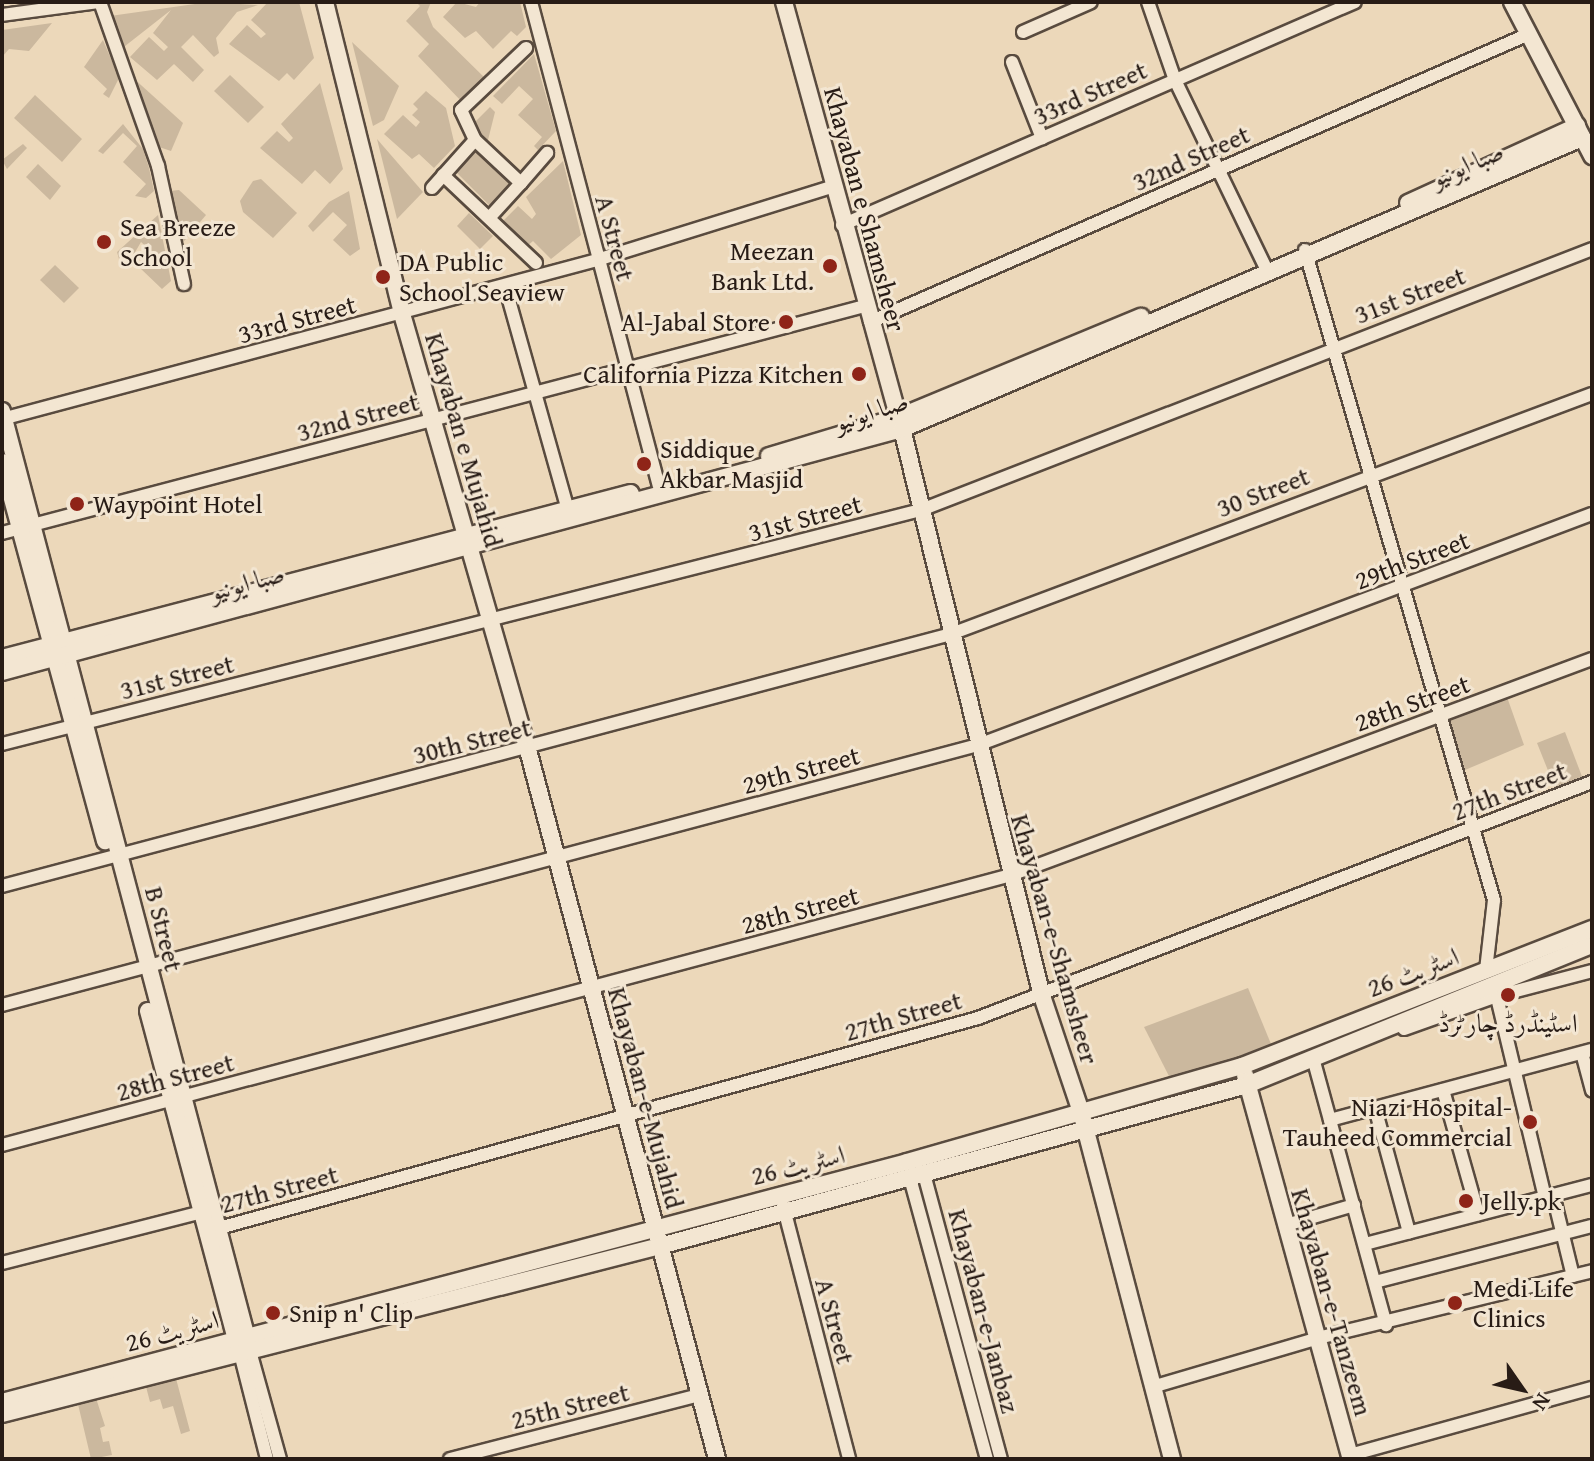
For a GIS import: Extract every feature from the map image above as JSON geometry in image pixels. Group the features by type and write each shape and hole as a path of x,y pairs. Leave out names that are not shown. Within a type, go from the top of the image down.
{"main road":[{"name":"Khayaban e Mujahid","path":"325,2 402,314 435,419 528,750"},
{"name":"Khayaban e Shamsheer","path":"784,2 842,225 900,423"},
{"path":"1512,2 1592,156"},
{"name":"صبا ایونیو","path":"2,658 58,650 470,542 900,423 1307,254 1580,132"},
{"name":"صبا ایونیو","path":"470,542 568,510 900,423 1265,266 1307,254"},
{"name":"B Street","path":"3,416 25,527 243,1345"},
{"name":"Khayaban-e-Shamsheer","path":"900,423 1042,996 1081,1112 1172,1459"},
{"name":"B Street","path":"2,462 25,527"},
{"name":"صبا ایونیو","path":"2,672 58,650"},
{"name":"Khayaban-e-Mujahid","path":"528,750 717,1459"},
{"name":"اسٹریٹ 26","path":"2,1414 655,1226 1242,1066 1493,984 1592,929"},
{"name":"اسٹریٹ 26","path":"2,1402 660,1246 1086,1132 1247,1085 1592,945"},
{"name":"Khayaban-e-Tanzeem","path":"1242,1066 1351,1457"},
{"name":"B Street","path":"177,1099 202,1212 212,1230"}],"street":[{"path":"2,15 99,2 158,166 184,284"},
{"name":"A Street","path":"531,2 659,485"},
{"path":"1023,32 1091,2"},
{"path":"1148,2 1175,80 1265,266"},
{"name":"33rd Street","path":"842,225 1355,2"},
{"name":"32nd Street","path":"2,533 628,367 867,314 1218,170 1529,34"},
{"path":"521,183 475,140 461,110 526,48"},
{"path":"1012,62 1042,138"},
{"path":"432,188 475,140"},
{"path":"489,218 547,153"},
{"path":"443,175 536,263"},
{"name":"33rd Street","path":"3,416 505,286 832,187"},
{"name":"31st Street","path":"2,744 491,622 921,510 1592,249"},
{"path":"1307,254 1406,586 1438,716 1494,900 1493,984 1545,1197 1556,1207 1573,1276"},
{"path":"505,286 568,510"},
{"name":"30 Street","path":"951,634 1592,394"},
{"name":"29th Street","path":"2,1005 978,745 1592,514"},
{"name":"30th Street","path":"2,886 528,750 951,634"},
{"name":"28th Street","path":"2,1145 1011,875 1592,659"},
{"name":"27th Street","path":"212,1230 627,1119 1042,996 1592,782"},
{"path":"1493,984 1592,971"},
{"path":"1330,1120 1587,1052 1592,1091"},
{"path":"1313,1060 1386,1325"},
{"path":"1443,1090 1478,1214"},
{"path":"1375,1108 1409,1232"},
{"name":"Khayaban-e-Janbaz","path":"917,1176 987,1459"},
{"name":"Khayaban-e-Janbaz","path":"917,1176 1001,1459"},
{"path":"1365,1244 1592,1185"},
{"name":"A Street","path":"780,1194 849,1459"},
{"path":"1286,1225 1354,1205"},
{"path":"2,1263 202,1212"},
{"path":"1375,1282 1592,1226"},
{"path":"1152,1387 1318,1338 1386,1325 1592,1271"},
{"name":"B Street","path":"243,1345 267,1459"},
{"name":"B Street","path":"243,1345 280,1459"},
{"path":"1351,1457 1592,1388"},
{"name":"25th Street","path":"450,1459 700,1395"}],"shaded area":[{"path":"209,2 258,5 237,12 216,38 219,53 214,57 193,35 181,47 204,70 193,82 174,64 157,80 130,57 149,37 164,51 168,47 153,33 171,10 120,50 110,16"},
{"path":"268,2 299,2 314,58 294,80 287,73 279,81 229,44 247,25 261,38 266,34 251,20"},
{"path":"416,2 431,2 427,12 433,27 487,80 463,103 418,56 429,44 406,21 420,6"},
{"path":"457,2 476,7 480,2 520,2 526,27 517,36 511,31 493,49 476,31 465,38 443,17"},
{"path":"52,23 29,51 9,49 2,57 2,30"},
{"path":"103,40 119,78 109,98 103,94 107,89 84,67"},
{"path":"352,42 399,86 384,120 373,126"},
{"path":"534,54 556,131 538,150 534,146 542,137 518,115 533,99 519,86 502,104 493,96"},
{"path":"230,75 264,107 248,123 214,91"},
{"path":"131,76 183,123 171,151 156,146"},
{"path":"320,83 343,169 330,184 315,170 302,184 260,148 277,131 289,142 293,138 281,124"},
{"path":"426,91 446,108 455,146 434,168 419,154 412,159 384,134 403,115 416,127 420,122 412,115 418,109 413,104"},
{"path":"35,95 82,139 62,162 14,118"},
{"path":"490,107 495,112 487,144 470,127"},
{"path":"123,124 143,149 149,168 154,191 146,198 135,196 146,184 123,162 137,146 123,133 103,154 98,151"},
{"path":"377,139 423,192 397,219"},
{"path":"23,144 27,148 7,169 2,160"},
{"path":"477,151 513,187 492,208 456,172"},
{"path":"563,161 581,235 551,259 533,241 525,248 500,224 518,206 532,219 536,214 526,197"},
{"path":"38,164 61,186 50,200 26,177"},
{"path":"261,179 297,213 273,238 243,212 240,201 253,181"},
{"path":"179,190 206,215 180,246 170,191"},
{"path":"349,191 360,249 350,256 333,240 347,225 333,212 313,232 308,226 329,202"},
{"path":"469,213 493,236 480,249 457,226"},
{"path":"158,215 171,281 162,289 140,268 154,254 141,242 134,254 128,249 119,259 117,252"},
{"path":"55,265 79,288 64,303 40,280"},
{"path":"1507,697 1524,745 1465,770 1448,720"},
{"path":"1565,732 1583,779 1555,788 1537,743"},
{"path":"1248,988 1271,1044 1172,1082 1144,1027"},
{"path":"174,1371 190,1431 181,1434 173,1406 163,1409 160,1399 150,1402 144,1379"},
{"path":"95,1395 105,1426 100,1428 103,1442 109,1441 112,1455 91,1459 77,1400"}],"place":[{"name":"Sea Breeze School","path":"104,242"},
{"name":"Meezan Bank Ltd.","path":"830,266"},
{"name":"DA Public School Seaview","path":"383,277"},
{"name":"Al-Jabal Store","path":"786,322"},
{"name":"California Pizza Kitchen","path":"859,374"},
{"name":"Siddique Akbar Masjid","path":"644,464"},
{"name":"Waypoint Hotel","path":"77,504"},
{"name":"اسٹینڈرڈ چارٹرڈ","path":"1508,995"},
{"name":"Niazi Hospital- Tauheed Commercial","path":"1530,1122"},
{"name":"Jelly.pk","path":"1466,1201"},
{"name":"Medi Life Clinics","path":"1455,1303"},
{"name":"Snip n' Clip","path":"273,1313"}]}
